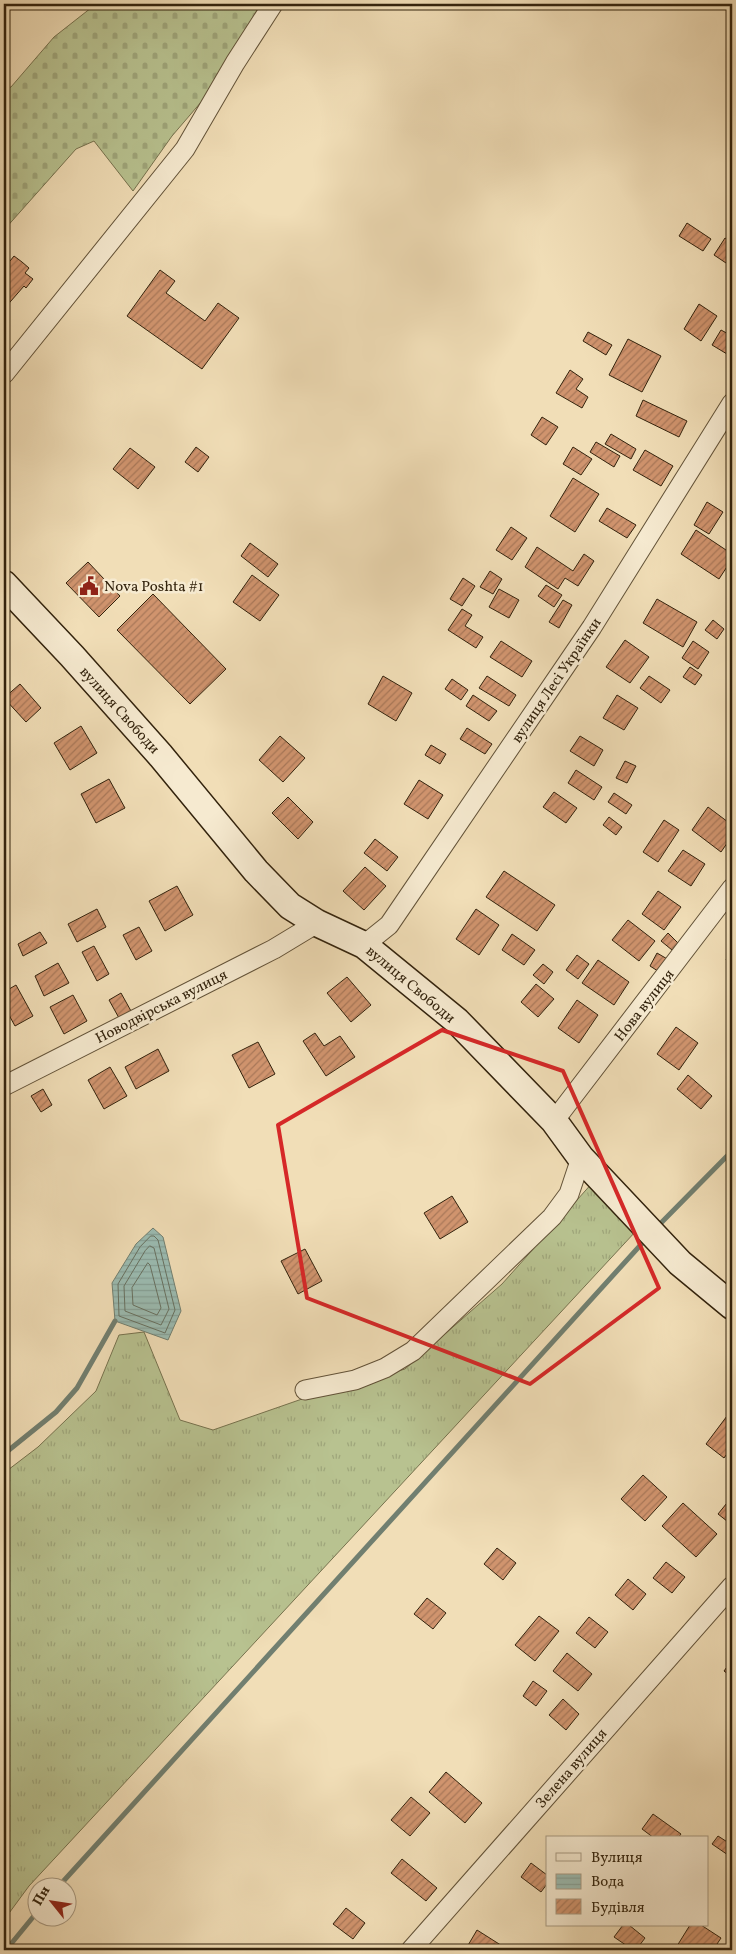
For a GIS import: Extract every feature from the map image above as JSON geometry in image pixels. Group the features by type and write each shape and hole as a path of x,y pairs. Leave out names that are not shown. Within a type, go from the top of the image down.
{"main road":[{"name":"вулиця Свободи","path":"4,584 72,656 161,756 256,871 290,906 316,923 364,945 457,1021 554,1121 581,1158 680,1263 732,1306"}],"street":[{"path":"4,374 185,149 235,63 273,4"},
{"name":"вулиця Лесі Українки","path":"364,945 389,925 592,627 732,403"},
{"name":"Нова вулиця","path":"554,1121 732,888"},
{"name":"Новодвірська вулиця","path":"4,1086 274,950 316,923"},
{"path":"305,1390 355,1380 385,1368 413,1351 552,1217 569,1194 581,1158"},
{"name":"Зелена вулиця","path":"411,1950 732,1586"}],"highlighted area":[{"path":"442,1030 563,1071 659,1288 530,1384 307,1298 278,1125"}],"green space":[{"path":"96,4 261,4 202,101 172,136 133,191 94,141 76,149 4,230 4,89 11,87 54,37"},
{"path":"594,1181 636,1231 38,1876 28,1876 28,1887 4,1920 4,1473 38,1447 96,1391 119,1335 144,1332 180,1420 213,1430 302,1399 405,1369 502,1284"}],"water":[{"path":"153,1228 163,1237 181,1311 168,1340 115,1321 112,1283 136,1244"}],"building":[{"path":"687,223 711,239 703,251 679,236"},
{"path":"725,238 732,242 732,267 714,255"},
{"path":"4,256 10,261 14,256 22,262 29,268 25,273 33,279 26,288 24,286 4,309"},
{"path":"160,270 175,281 166,293 205,321 218,303 239,318 202,369 127,316"},
{"path":"699,304 717,316 701,341 684,329"},
{"path":"721,330 732,336 732,357 712,345"},
{"path":"588,332 612,345 606,355 583,341"},
{"path":"628,339 661,356 642,392 609,375"},
{"path":"570,370 583,379 576,389 588,397 582,408 556,393"},
{"path":"643,400 687,421 679,437 636,416"},
{"path":"542,417 558,427 546,445 531,435"},
{"path":"611,434 636,449 631,459 605,444"},
{"path":"596,442 620,456 614,467 590,452"},
{"path":"196,447 209,457 198,472 185,462"},
{"path":"573,447 592,459 581,475 563,464"},
{"path":"130,448 155,467 138,489 113,469"},
{"path":"645,450 673,466 661,486 633,470"},
{"path":"573,478 599,494 575,532 550,516"},
{"path":"707,502 723,512 709,534 694,525"},
{"path":"607,508 636,525 627,538 599,521"},
{"path":"511,527 527,538 512,560 496,550"},
{"path":"696,530 732,554 732,559 719,579 681,554"},
{"path":"250,543 278,564 268,577 241,556"},
{"path":"537,547 573,571 584,554 594,561 578,586 565,578 558,589 525,567"},
{"path":"88,562 120,596 99,617 66,583"},
{"path":"490,571 502,579 493,594 480,587"},
{"path":"252,575 279,595 260,621 233,602"},
{"path":"463,578 475,586 462,606 450,599"},
{"path":"546,585 562,595 554,607 538,596"},
{"path":"499,589 519,600 509,618 489,607"},
{"path":"153,594 226,669 190,704 117,630"},
{"path":"657,599 697,622 683,647 643,623"},
{"path":"563,600 572,605 559,628 549,622"},
{"path":"462,609 472,615 465,626 483,637 476,648 448,630"},
{"path":"713,620 724,629 717,639 705,630"},
{"path":"625,640 649,657 630,683 606,667"},
{"path":"501,641 532,661 522,677 490,657"},
{"path":"693,641 709,652 698,669 682,658"},
{"path":"690,667 702,675 695,685 683,677"},
{"path":"383,676 412,693 396,721 368,704"},
{"path":"487,676 516,695 509,706 479,688"},
{"path":"649,676 670,690 661,703 640,688"},
{"path":"452,679 468,690 461,700 445,689"},
{"path":"20,684 41,708 26,722 4,698"},
{"path":"473,695 497,711 489,721 466,706"},
{"path":"617,695 638,708 624,730 603,718"},
{"path":"81,726 97,753 70,770 54,743"},
{"path":"467,728 492,744 485,754 460,739"},
{"path":"280,736 305,758 283,782 259,760"},
{"path":"580,736 603,750 594,766 570,751"},
{"path":"431,745 446,754 440,764 425,755"},
{"path":"625,761 636,766 627,783 616,778"},
{"path":"576,770 602,787 594,800 568,783"},
{"path":"109,779 125,808 96,823 81,794"},
{"path":"419,780 443,795 428,819 404,804"},
{"path":"554,792 577,808 566,823 543,807"},
{"path":"614,793 632,805 626,814 608,802"},
{"path":"288,797 313,822 298,839 272,813"},
{"path":"708,807 732,825 732,836 721,852 692,830"},
{"path":"609,817 622,827 616,835 603,825"},
{"path":"664,820 679,830 658,862 643,852"},
{"path":"375,839 398,857 387,871 364,853"},
{"path":"683,850 705,864 691,886 668,871"},
{"path":"365,867 386,886 364,910 343,891"},
{"path":"504,871 555,905 537,931 486,897"},
{"path":"177,886 193,915 165,931 149,901"},
{"path":"658,891 681,907 664,930 642,914"},
{"path":"97,909 106,927 77,942 68,924"},
{"path":"476,909 499,925 479,955 456,939"},
{"path":"628,920 655,941 639,961 612,940"},
{"path":"139,927 152,951 136,960 123,935"},
{"path":"40,932 47,943 23,956 18,944"},
{"path":"668,933 678,943 672,950 661,941"},
{"path":"512,934 535,950 524,965 502,950"},
{"path":"94,946 109,974 97,981 82,952"},
{"path":"732,950 732,964 726,960"},
{"path":"657,953 669,960 661,973 650,966"},
{"path":"577,955 589,964 578,979 566,970"},
{"path":"598,960 629,982 614,1005 582,983"},
{"path":"58,963 69,983 44,996 35,976"},
{"path":"543,964 553,972 544,984 533,975"},
{"path":"347,977 371,1005 351,1022 327,993"},
{"path":"536,984 554,999 538,1017 521,1002"},
{"path":"16,985 33,1016 15,1026 4,1006 4,992"},
{"path":"121,993 131,1011 119,1018 109,1000"},
{"path":"73,995 87,1021 64,1034 50,1007"},
{"path":"577,1000 598,1015 579,1043 558,1028"},
{"path":"676,1027 698,1043 679,1070 657,1054"},
{"path":"315,1033 324,1046 340,1036 355,1057 326,1076 303,1041"},
{"path":"258,1042 275,1074 249,1088 232,1055"},
{"path":"158,1049 169,1071 136,1089 125,1067"},
{"path":"110,1067 127,1096 104,1109 88,1080"},
{"path":"688,1075 712,1096 701,1109 677,1089"},
{"path":"43,1089 52,1105 41,1112 31,1096"},
{"path":"452,1196 468,1222 440,1239 424,1213"},
{"path":"305,1249 322,1281 298,1294 281,1261"},
{"path":"727,1416 732,1420 732,1447 724,1458 706,1444"},
{"path":"643,1475 667,1497 645,1521 621,1499"},
{"path":"732,1499 732,1525 718,1514"},
{"path":"683,1503 717,1534 696,1557 662,1526"},
{"path":"497,1548 516,1563 503,1580 484,1564"},
{"path":"666,1562 685,1577 672,1593 653,1578"},
{"path":"628,1579 646,1594 633,1610 615,1595"},
{"path":"427,1598 446,1613 433,1629 414,1614"},
{"path":"539,1616 559,1631 535,1661 515,1645"},
{"path":"589,1617 608,1632 595,1648 576,1633"},
{"path":"567,1653 592,1674 578,1691 553,1671"},
{"path":"732,1660 732,1677 724,1671"},
{"path":"533,1681 547,1691 536,1706 523,1696"},
{"path":"563,1699 579,1714 566,1730 549,1715"},
{"path":"446,1772 482,1803 465,1823 429,1792"},
{"path":"411,1797 430,1813 410,1836 391,1820"},
{"path":"653,1814 681,1834 680,1836 651,1836 642,1829"},
{"path":"718,1836 732,1845 728,1855 712,1844"},
{"path":"402,1859 437,1888 426,1901 391,1873"},
{"path":"531,1863 546,1874 546,1885 541,1892 521,1877"},
{"path":"346,1908 365,1923 353,1939 333,1924"},
{"path":"622,1926 630,1926 645,1938 636,1950 633,1950 614,1937"},
{"path":"689,1926 703,1926 721,1938 713,1950 684,1950 677,1946"},
{"path":"477,1930 507,1950 472,1950 467,1947"}],"waterway":[{"path":"658,1226 732,1151"},
{"path":"68,1876 646,1239"},
{"path":"4,1454 56,1412 77,1388 115,1321"},
{"path":"6,1950 28,1923"}],"place":[{"name":"Nova Poshta #1","path":"89,586"}]}
